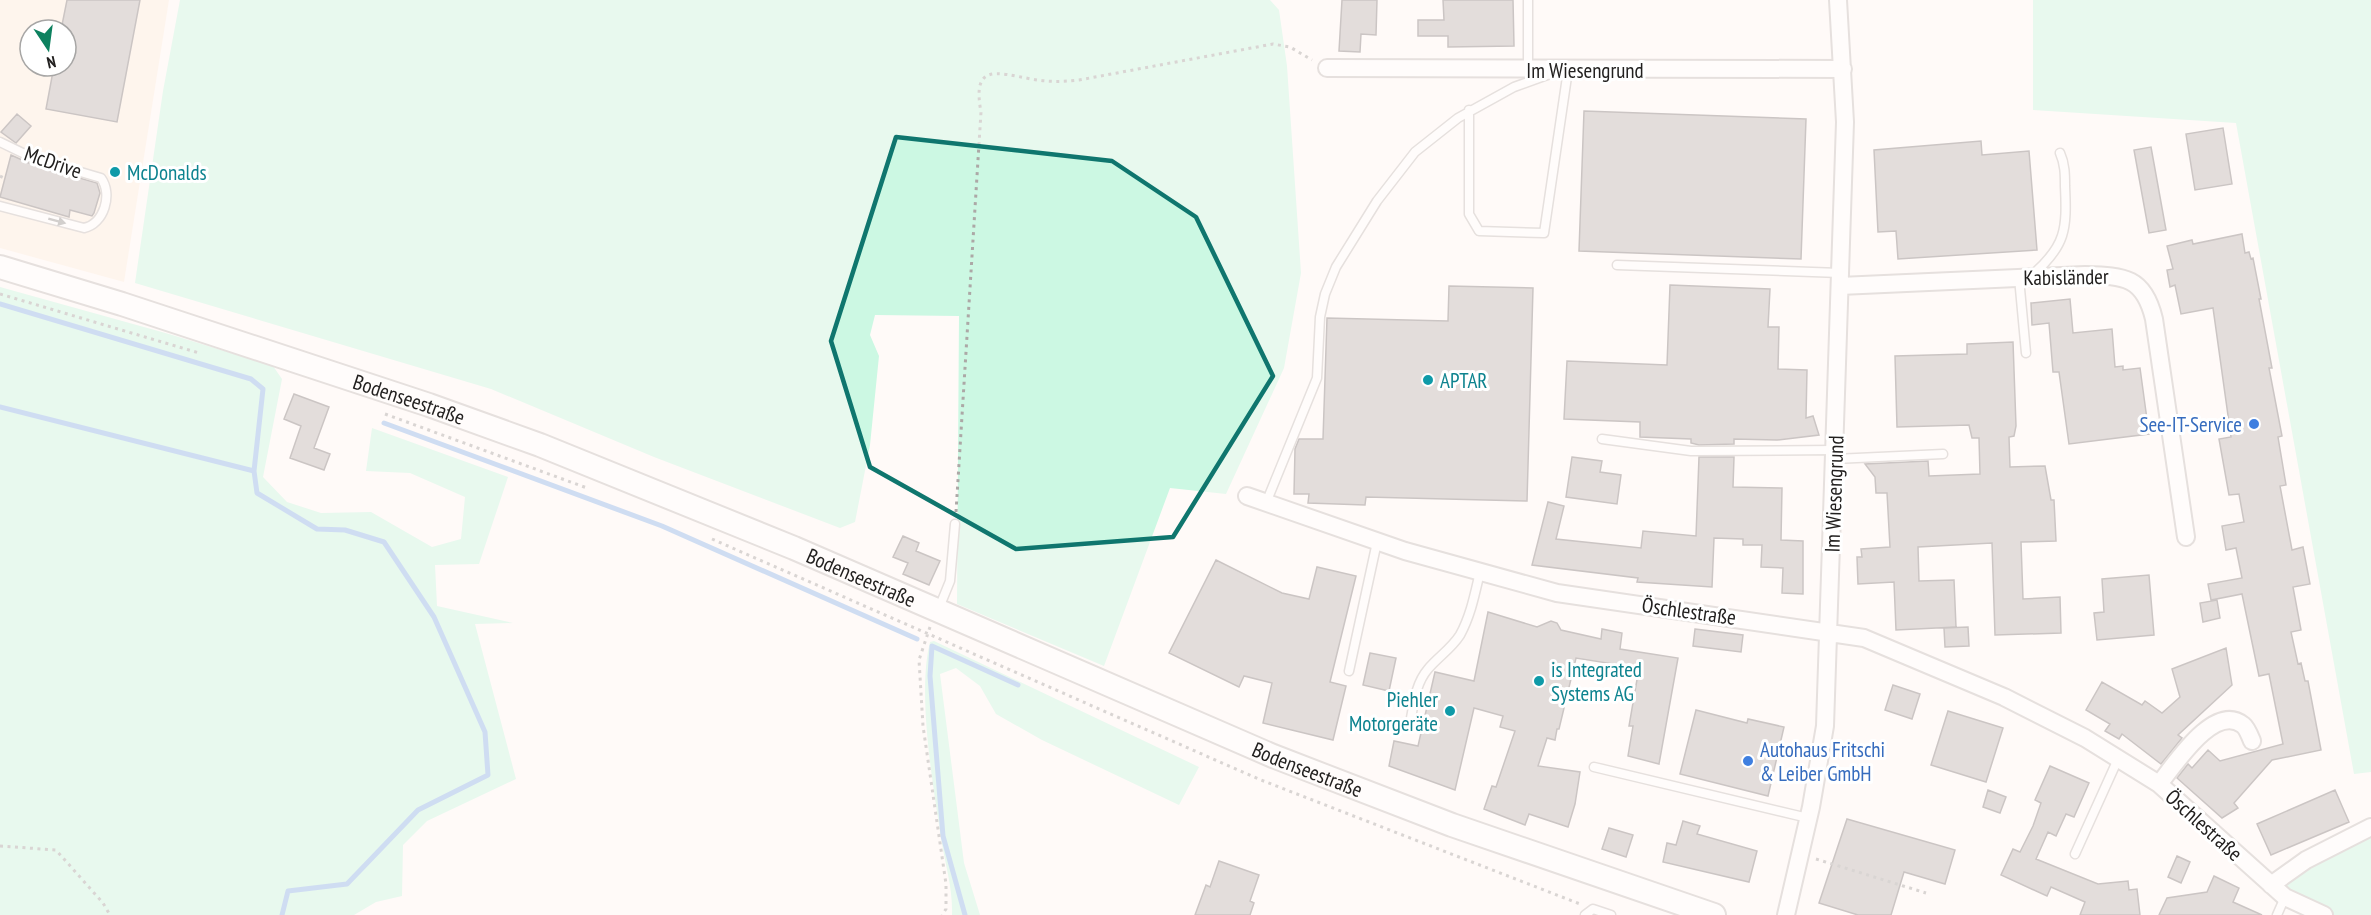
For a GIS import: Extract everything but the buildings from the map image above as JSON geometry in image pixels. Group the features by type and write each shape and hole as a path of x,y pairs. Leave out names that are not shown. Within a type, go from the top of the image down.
{"street":[{"name":"Im Wiesengrund","path":"1786,915 1808,818 1825,726 1830,632 1845,122 1838,0"},
{"name":"Im Wiesengrund","path":"1327,68 1843,69"},
{"name":"Bodenseestraße","path":"0,267 122,303 429,405 540,445 794,548 1296,765 1452,825 1714,915"},
{"name":"Kabisländer","path":"1840,280 2116,276 2137,283 2149,299 2186,537"},
{"name":"Öschlestraße","path":"1247,496 1377,542 1557,592 1864,638 2004,697 2085,738 2159,784 2285,897 2324,915"},
{"path":"2159,784 2210,725 2224,720 2235,721 2244,725 2252,741"},
{"path":"2271,885 2306,860 2371,827"}],"lane":[{"path":"1528,0 1528,70"},
{"path":"1266,503 1317,378 1320,317 1325,294 1336,267 1392,179 1415,152 1469,110 1522,84 1568,70 1544,233 1479,231 1469,214 1469,110"},
{"name":"McDrive","path":"0,142 33,158 101,178 107,186 108,193 98,220 93,226 84,228 0,206"},
{"path":"2026,353 2024,278 2056,250 2067,222 2064,164 2060,153"},
{"path":"1617,265 1840,280"},
{"path":"1602,439 1691,451 1835,455 1943,454"},
{"path":"937,611 950,581 955,524"},
{"path":"1349,671 1377,542"},
{"path":"1411,718 1419,684 1428,669 1442,657 1459,635 1469,614 1480,572"},
{"path":"2075,854 2118,759"},
{"path":"1594,767 1808,818"},
{"path":"2277,915 2285,897"},
{"path":"1585,915 1593,909 1611,915"}],"path":[{"path":"955,524 981,112 979,85 982,78 988,74 1000,73 1047,82 1079,81 1274,44 1290,47 1327,68"},
{"path":"0,176 4,178"},
{"path":"0,294 201,353"},
{"path":"380,411 597,492"},
{"path":"706,536 1261,780 1593,909"},
{"path":"927,633 919,660 923,726 946,884 945,909 942,915"},
{"path":"0,846 56,850 103,903 110,915"},
{"path":"1800,854 1926,892"}],"highlighted area":[{"path":"896,137 1112,161 1196,217 1273,376 1173,537 1016,549 870,467 831,341"}],"shaded area":[{"path":"0,0 169,0 124,282 0,248"}],"green space":[{"path":"180,0 1270,0 1279,10 1287,66 1301,273 1284,368 1226,494 1170,488 1104,666 957,604 959,316 875,315 870,335 879,356 870,445 855,522 840,528 654,457 491,389 135,283 163,91"},
{"path":"2033,0 2371,0 2371,772 2354,774 2236,123 2033,110"},
{"path":"0,287 169,334 273,366 282,379 263,477 287,502 321,513 371,512 432,547 461,539 465,497 410,473 366,471 372,428 508,477 479,564 435,565 437,606 513,623 475,624 516,779 427,821 403,845 402,896 376,902 354,915 0,915"},
{"path":"934,641 1199,767 1179,805 1042,740 996,714 980,686 956,668 940,674 964,863 980,915 952,915 950,886 931,766 926,713 926,663 930,642"},
{"path":"2371,827 2371,915 2324,915 2271,885"}],"waterway":[{"path":"0,304 251,379 263,389 254,471 257,493 317,529 345,530 384,542 434,617 485,732 488,775 418,810 347,884 288,891 282,915"},
{"path":"0,407 254,471"},
{"path":"384,423 662,526 917,639"},
{"path":"965,915 943,836 930,676 932,646 1018,685"}],"place":[{"name":"McDonalds","path":"115,172"},
{"name":"APTAR","path":"1428,380"},
{"name":"See-IT-Service","path":"2254,424"},
{"name":"is Integrated Systems AG","path":"1539,681"},
{"name":"Piehler Motorgeräte","path":"1450,711"},
{"name":"Autohaus Fritschi & Leiber GmbH","path":"1748,761"}]}
